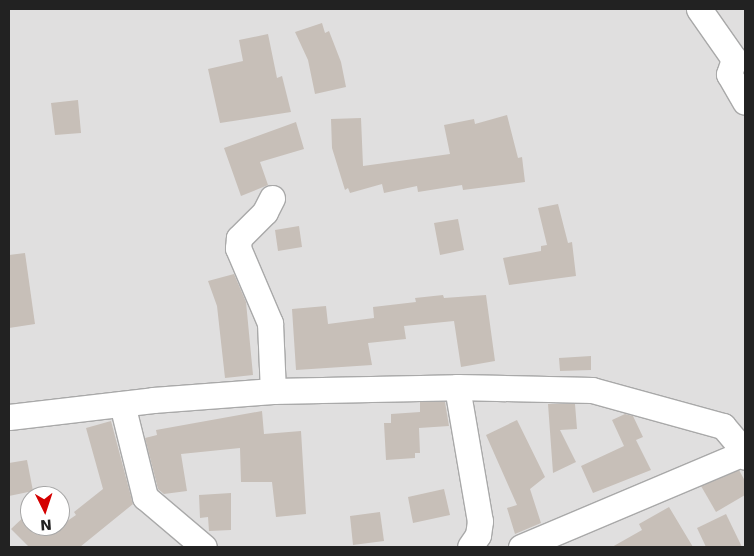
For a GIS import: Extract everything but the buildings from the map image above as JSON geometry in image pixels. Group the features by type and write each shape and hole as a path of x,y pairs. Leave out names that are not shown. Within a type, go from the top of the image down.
{"street":[{"path":"699,9 734,59 729,74 745,102"},
{"path":"272,198 265,212 239,238 238,248 270,323 273,391"},
{"path":"457,387 480,521 478,535 470,547"},
{"path":"9,417 122,404 273,391 457,387 592,390 723,426 744,454 521,547"},
{"path":"122,404 145,497 204,547"}],"shaded area":[{"path":"9,9 745,9 745,547 9,547"}]}
